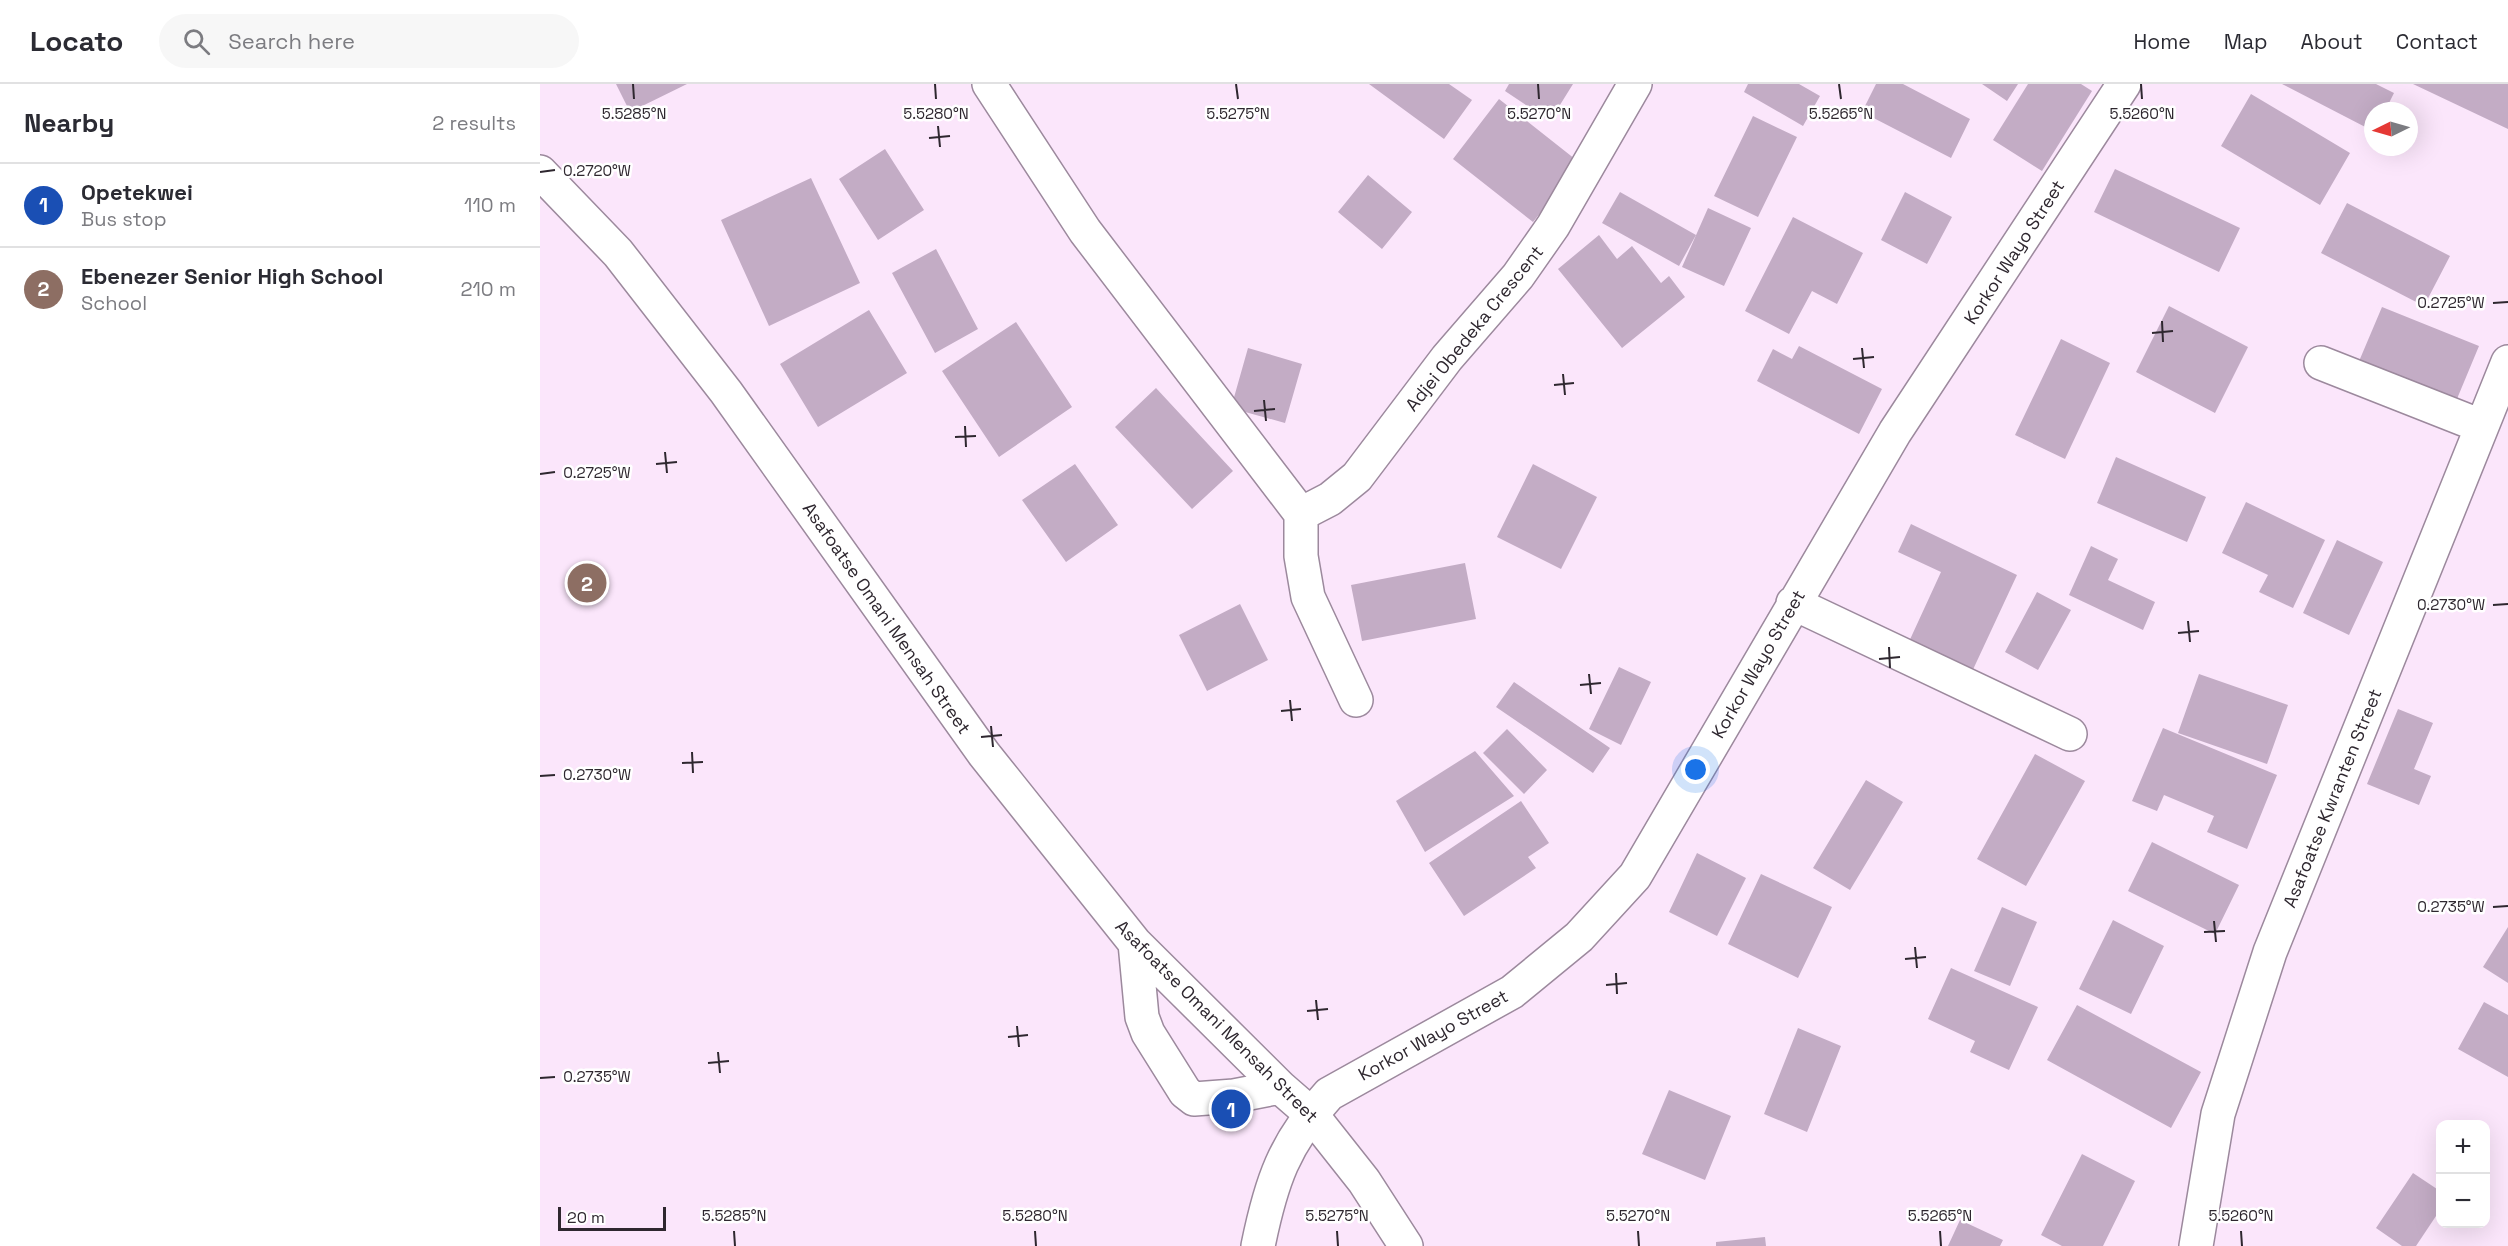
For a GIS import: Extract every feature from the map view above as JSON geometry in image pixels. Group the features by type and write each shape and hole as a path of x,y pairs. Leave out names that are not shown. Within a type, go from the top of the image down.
{"street":[{"path":"989,84 1085,231 1301,514 1301,556 1308,597 1356,700"},
{"name":"Adjei Obedeka Crescent","path":"1301,514 1330,499 1357,477 1447,357 1518,276 1553,226 1635,84"},
{"name":"Korkor Wayo Street","path":"1258,1246 1266,1207 1283,1156 1311,1114 1329,1094 1512,992 1579,937 1635,876 1895,432 2124,84"},
{"name":"Asafoatse Omani Mensah Street","path":"540,172 618,253 726,392 984,754 1135,943 1280,1087 1311,1114 1364,1181 1406,1246"},
{"name":"Asafoatse Kwranten Street","path":"2196,1246 2218,1114 2270,952 2508,362"},
{"path":"2321,363 2481,426"},
{"path":"1793,603 2070,734"},
{"path":"1135,943 1142,1017 1148,1033 1185,1092 1194,1099 1234,1096 1280,1087"}],"building":[{"path":"616,84 687,84 630,112"},
{"path":"1369,84 1449,84 1472,100 1444,139"},
{"path":"1509,84 1573,84 1550,121 1505,91"},
{"path":"1748,84 1799,84 1820,96 1803,126 1744,92"},
{"path":"1876,84 1903,84 1970,119 1951,158 1862,112"},
{"path":"1982,84 2018,84 2007,101"},
{"path":"2028,84 2081,84 2092,91 2042,171 1993,140"},
{"path":"2282,84 2376,84 2394,93 2390,102 2364,102 2364,126"},
{"path":"2413,84 2508,84 2508,129"},
{"path":"2251,94 2350,153 2320,205 2221,146"},
{"path":"1499,99 1580,163 1533,222 1453,159"},
{"path":"1753,116 1797,137 1758,217 1714,196"},
{"path":"885,149 924,210 878,240 839,179"},
{"path":"2115,169 2240,228 2219,272 2094,212"},
{"path":"1368,175 1412,212 1382,249 1338,212"},
{"path":"811,178 860,283 769,326 721,220"},
{"path":"1620,192 1696,235 1679,266 1602,223"},
{"path":"1905,192 1952,217 1927,264 1881,240"},
{"path":"2347,203 2450,256 2424,306 2321,253"},
{"path":"1708,208 1751,228 1724,286 1682,267"},
{"path":"1793,217 1863,253 1837,304 1812,291 1789,334 1745,311"},
{"path":"1599,235 1617,259 1632,246 1661,283 1669,276 1685,297 1622,348 1558,269"},
{"path":"936,249 978,329 935,353 892,273"},
{"path":"2169,306 2248,347 2215,413 2136,372"},
{"path":"2382,307 2479,346 2454,406 2357,366"},
{"path":"869,310 907,373 818,427 780,364"},
{"path":"1016,322 1072,407 999,457 942,371"},
{"path":"2061,339 2110,363 2065,459 2015,435"},
{"path":"1799,346 1882,389 1859,434 1757,381 1773,349 1792,359"},
{"path":"1248,348 1302,364 1285,423 1231,408"},
{"path":"1156,388 1233,471 1192,509 1115,427"},
{"path":"2116,457 2206,497 2187,542 2097,503"},
{"path":"1075,464 1118,525 1066,562 1022,500"},
{"path":"1533,464 1597,497 1561,569 1497,537"},
{"path":"2246,502 2325,540 2293,608 2259,592 2268,575 2222,553"},
{"path":"1911,524 2017,575 1970,676 1907,646 1941,572 1898,552"},
{"path":"2337,540 2383,562 2349,635 2303,613"},
{"path":"2091,546 2118,559 2108,580 2155,602 2143,630 2069,595"},
{"path":"1465,563 1476,619 1362,641 1351,585"},
{"path":"2037,592 2071,610 2038,670 2005,652"},
{"path":"1240,604 1268,660 1207,691 1179,635"},
{"path":"1619,667 1651,682 1621,745 1589,729"},
{"path":"2199,674 2288,705 2267,764 2178,733"},
{"path":"1514,682 1610,748 1593,773 1496,707"},
{"path":"2398,709 2433,723 2414,769 2431,776 2419,805 2367,784"},
{"path":"2163,728 2277,775 2247,849 2207,832 2214,816 2164,795 2157,811 2132,801"},
{"path":"1507,729 1547,770 1524,794 1483,753"},
{"path":"1475,751 1514,796 1425,852 1396,801"},
{"path":"2035,754 2085,781 2026,886 1977,859"},
{"path":"1866,780 1903,802 1850,890 1813,868"},
{"path":"1521,801 1549,843 1528,857 1536,868 1464,916 1429,863"},
{"path":"2152,842 2239,885 2215,934 2128,891"},
{"path":"1697,853 1746,878 1717,936 1669,912"},
{"path":"1761,874 1832,907 1798,978 1728,944"},
{"path":"2002,907 2037,922 2010,986 1974,971"},
{"path":"2113,920 2164,946 2131,1014 2079,989"},
{"path":"2508,927 2508,983 2483,967"},
{"path":"1951,968 2038,1007 2009,1070 1970,1052 1975,1041 1928,1019"},
{"path":"2484,1002 2508,1015 2508,1077 2458,1049"},
{"path":"2077,1005 2201,1072 2171,1128 2047,1060"},
{"path":"1798,1028 1841,1046 1807,1132 1764,1114"},
{"path":"1669,1090 1731,1116 1705,1180 1642,1154"},
{"path":"2082,1154 2135,1181 2103,1246 2062,1246 2041,1235"},
{"path":"2413,1173 2436,1188 2436,1216 2416,1246 2402,1246 2376,1228"},
{"path":"1960,1220 2003,1240 2000,1246 1948,1246"},
{"path":"1765,1237 1766,1246 1716,1246 1716,1242"}],"place":[{"name":"Ebenezer Senior High School","path":"587,583"},
{"name":"Opetekwei","path":"1231,1109"}]}
